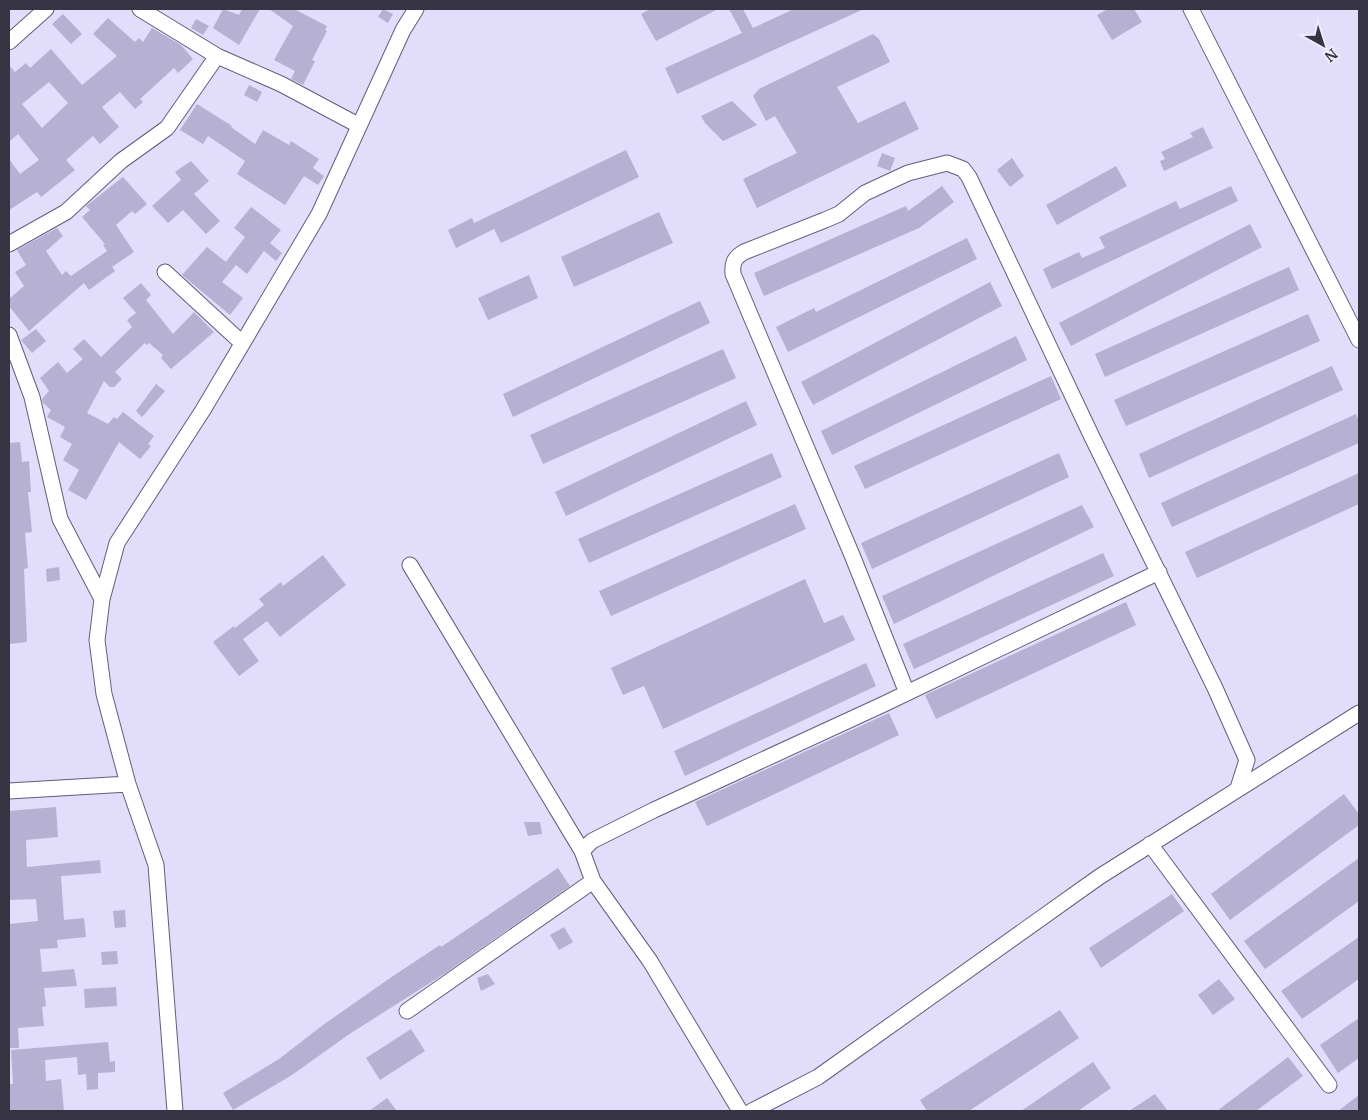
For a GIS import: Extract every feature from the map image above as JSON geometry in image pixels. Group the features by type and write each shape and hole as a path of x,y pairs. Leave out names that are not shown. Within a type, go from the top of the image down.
{"street":[{"path":"9,42 46,9"},
{"path":"140,9 217,56 281,84 358,125"},
{"path":"175,1111 156,864 128,784 104,694 98,640 102,599 117,543 203,410 319,214 358,125 403,30 416,9"},
{"path":"1191,9 1359,340"},
{"path":"9,244 66,212 121,161 167,128 217,56"},
{"path":"907,693 852,554 737,282 732,265 736,257 744,252 825,220 876,187 908,173 947,163 963,169 1159,572 1247,760 1238,788"},
{"path":"166,272 242,343"},
{"path":"9,335 32,397 60,519 102,599"},
{"path":"410,565 582,851 593,881 650,961 740,1111"},
{"path":"582,851 592,841 654,810 907,693 1159,572"},
{"path":"752,1111 818,1077 1099,877 1272,766 1359,713"},
{"path":"1247,760 1272,766"},
{"path":"9,791 128,784"},
{"path":"1150,844 1329,1085"},
{"path":"407,1011 593,881"}],"building":[{"path":"223,9 239,15 242,9 260,9 239,45 213,28"},
{"path":"269,9 294,9 327,26 325,30 327,31 312,60 315,61 303,85 291,79 295,71 274,60 293,26"},
{"path":"383,9 393,14 388,23 378,17"},
{"path":"650,9 718,9 656,41 641,14"},
{"path":"729,9 743,9 753,28 794,9 864,9 677,94 665,68 742,33"},
{"path":"1108,9 1134,9 1142,22 1112,40 1097,15"},
{"path":"63,14 82,34 71,44 52,24"},
{"path":"108,18 135,42 139,38 143,42 152,28 181,45 193,59 178,73 174,68 140,99 143,102 135,109 120,92 102,107 119,127 100,144 93,136 66,160 75,170 41,197 37,192 9,210 9,159 20,174 39,160 18,134 9,142 9,65 15,72 26,63 30,68 51,49 82,85 117,56 93,34","holes":["49,82 68,103 42,128 22,104"]},
{"path":"196,19 209,26 203,35 191,28"},
{"path":"873,34 879,39 890,62 837,87 858,123 905,101 919,129 757,208 743,179 797,153 775,116 766,121 753,96 759,89"},
{"path":"249,85 262,92 257,102 244,95"},
{"path":"732,101 757,125 723,141 705,123 701,116"},
{"path":"197,104 232,126 255,144 263,130 289,145 291,141 319,159 313,168 324,176 318,185 304,176 285,205 237,174 245,161 208,136 203,144 180,130"},
{"path":"1203,127 1213,148 1164,171 1160,161 1165,159 1161,152 1193,137 1190,133"},
{"path":"626,150 639,177 501,243 494,229 456,248 448,230 472,218 474,223"},
{"path":"882,153 895,158 890,171 877,166"},
{"path":"1012,158 1024,176 1010,187 997,170"},
{"path":"191,161 209,181 194,194 220,221 206,234 183,210 168,223 152,206 181,180 175,172"},
{"path":"1116,166 1127,186 1057,225 1046,205"},
{"path":"123,177 147,204 135,214 132,211 116,225 134,252 112,267 115,271 89,290 84,283 29,331 9,306 9,299 24,286 15,272 26,265 17,250 57,228 63,236 46,251 62,275 66,271 71,276 107,251 103,245 105,244 82,217 90,210 86,206"},
{"path":"942,186 954,202 919,228 764,296 754,273 906,206 908,211"},
{"path":"1231,186 1238,201 1052,289 1043,269 1079,252 1082,258 1105,248 1099,237 1176,201 1180,209"},
{"path":"251,207 281,230 270,243 282,253 276,261 264,251 247,274 236,265 222,282 243,298 230,315 182,275 207,247 226,262 245,237 234,228"},
{"path":"659,212 673,243 574,287 561,257"},
{"path":"1250,224 1262,247 1071,346 1059,323"},
{"path":"967,238 977,259 788,352 776,327 814,308 816,312"},
{"path":"1289,267 1299,290 1105,377 1095,354"},
{"path":"529,275 538,298 488,320 478,298"},
{"path":"990,282 1002,306 813,405 801,382"},
{"path":"141,283 151,295 146,300 173,334 194,312 214,332 171,369 161,358 163,355 149,343 147,345 145,343 115,372 122,379 114,387 110,387 104,381 87,413 108,424 114,417 117,419 123,412 154,436 148,444 151,446 140,459 119,442 86,500 68,490 79,470 63,460 72,444 60,437 65,427 47,417 51,410 43,403 42,399 49,391 40,378 58,362 67,373 83,359 73,349 84,339 101,357 132,327 127,320 136,313 123,298"},
{"path":"700,301 710,323 513,417 503,394"},
{"path":"1308,314 1320,341 1126,426 1114,400"},
{"path":"36,329 46,341 32,353 21,340"},
{"path":"1016,336 1027,360 832,455 821,431"},
{"path":"723,349 736,378 543,464 530,435"},
{"path":"1332,366 1343,390 1149,478 1139,454"},
{"path":"1051,376 1061,399 865,489 854,466"},
{"path":"156,384 165,391 142,417 136,411"},
{"path":"746,401 757,425 566,516 555,492"},
{"path":"1356,414 1359,421 1359,443 1172,527 1161,503"},
{"path":"20,442 22,462 29,461 31,492 28,492 32,532 25,533 28,568 24,569 27,642 9,644 9,443"},
{"path":"772,453 782,477 589,563 578,539"},
{"path":"1059,453 1069,477 872,569 861,543"},
{"path":"1359,473 1359,504 1197,578 1185,552"},
{"path":"795,504 806,529 611,616 599,591"},
{"path":"1082,505 1094,527 894,624 882,596"},
{"path":"1103,553 1114,576 914,669 903,644"},
{"path":"323,555 346,585 280,637 267,621 243,639 259,661 239,676 213,642 234,626 235,628 264,605 259,599 281,582 283,586"},
{"path":"59,567 60,580 47,582 46,569"},
{"path":"805,579 824,623 843,615 855,640 663,729 644,686 623,695 611,668"},
{"path":"1126,602 1136,625 936,719 925,695"},
{"path":"866,663 876,686 685,776 674,751"},
{"path":"889,713 899,735 707,826 695,802"},
{"path":"1344,794 1359,814 1359,825 1230,920 1211,894"},
{"path":"56,807 58,837 26,840 27,867 100,860 101,873 61,876 64,920 84,918 86,937 57,940 58,948 40,949 42,972 74,969 77,986 44,988 46,1006 42,1007 44,1026 18,1028 19,1048 9,1048 9,924 38,921 36,899 9,900 9,811"},
{"path":"524,822 540,822 542,834 528,836"},
{"path":"1359,858 1359,901 1265,969 1244,941"},
{"path":"558,868 570,886 447,972 348,1035 292,1075 233,1110 223,1093 279,1059 323,1025 393,976 440,945 441,947"},
{"path":"1172,894 1184,911 1101,968 1089,948"},
{"path":"125,910 126,927 115,928 113,911"},
{"path":"564,927 573,942 559,950 550,935"},
{"path":"1359,937 1359,979 1302,1019 1281,991"},
{"path":"117,951 118,964 102,965 101,952"},
{"path":"488,974 495,984 481,991 477,978"},
{"path":"1219,979 1235,999 1213,1015 1198,995"},
{"path":"116,987 117,1006 85,1008 84,989"},
{"path":"1060,1010 1079,1038 969,1111 927,1111 920,1100"},
{"path":"1359,1018 1359,1058 1338,1073 1320,1045"},
{"path":"411,1029 425,1051 380,1080 366,1058"},
{"path":"108,1042 110,1062 115,1061 115,1072 98,1073 98,1089 87,1090 86,1074 78,1075 77,1057 45,1060 46,1081 61,1079 64,1111 9,1111 9,1084 13,1084 11,1050"},
{"path":"1288,1057 1303,1076 1256,1111 1217,1111"},
{"path":"1093,1062 1111,1088 1078,1111 1021,1111"},
{"path":"1155,1094 1168,1111 1129,1111"},
{"path":"1359,1095 1359,1111 1338,1111"},
{"path":"387,1098 397,1111 369,1111"}]}
